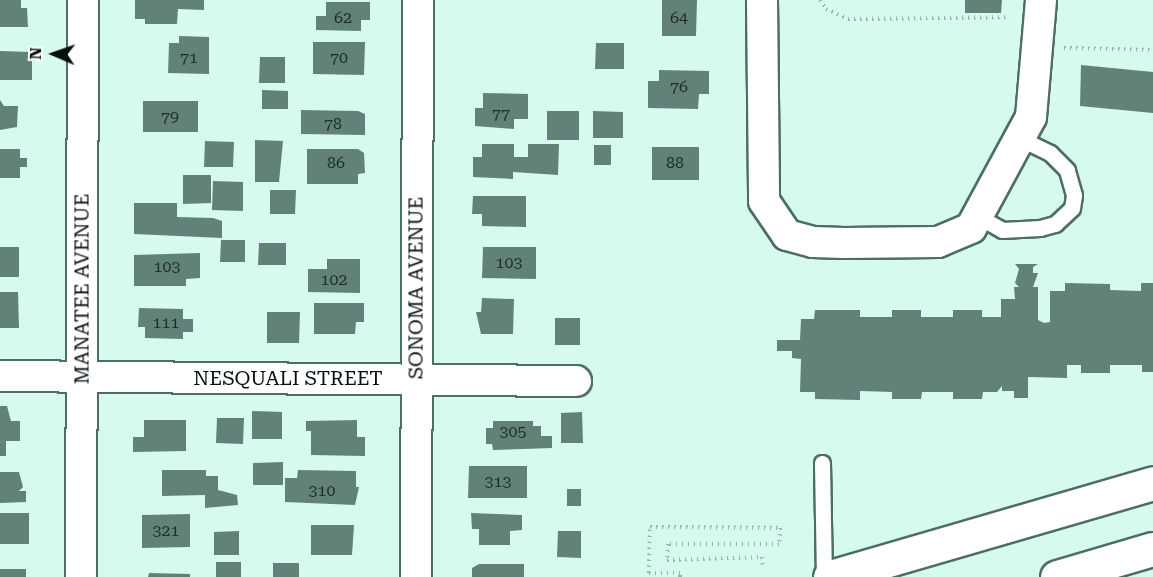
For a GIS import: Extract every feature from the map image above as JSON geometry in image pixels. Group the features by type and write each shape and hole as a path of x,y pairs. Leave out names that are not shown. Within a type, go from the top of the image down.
{"main road":[{"path":"830,577 1153,483"},
{"path":"1057,577 1153,549"}],"street":[{"name":"MANATEE AVENUE","path":"81,577 83,0"},
{"name":"SONOMA AVENUE","path":"416,577 418,0"},
{"path":"762,0 762,184 764,201 778,227 813,242 938,242 959,236 979,217 1021,139 1034,101 1041,0"},
{"name":"NESQUALI STREET","path":"0,376 576,381"}],"lane":[{"path":"979,217 1002,230 1040,228 1055,224 1072,208 1074,195 1067,170 1050,153 1021,139"},
{"path":"822,463 824,577"}],"path":[{"path":"819,0 826,9 848,19 1008,17"},
{"path":"1057,48 1153,50"},
{"path":"680,577 680,573 649,573 650,527 780,528 779,544 668,544 667,560 762,557 763,567"}],"building":[{"path":"0,0 21,0 21,8 27,8 28,27 0,27"},
{"path":"135,0 204,0 204,10 178,9 177,24 145,24 145,19 135,19"},
{"path":"662,0 697,0 696,36 662,36"},
{"path":"965,0 1002,0 1001,13 965,13"},
{"path":"326,2 370,2 370,20 361,20 361,31 316,30 316,16 326,16"},
{"path":"179,36 209,37 209,74 168,73 169,43 179,43"},
{"path":"313,42 365,42 364,75 313,74"},
{"path":"596,43 624,43 624,69 595,69"},
{"path":"0,51 32,52 32,80 0,80"},
{"path":"260,57 285,57 285,83 259,83"},
{"path":"1081,65 1153,72 1153,113 1080,106"},
{"path":"659,70 709,71 709,94 699,94 698,109 648,108 648,81 659,81"},
{"path":"262,90 288,91 288,109 262,109"},
{"path":"483,93 528,94 528,119 514,119 514,129 475,126 475,108 483,108"},
{"path":"0,100 4,106 18,106 17,127 0,130"},
{"path":"143,101 198,101 198,132 143,132"},
{"path":"301,110 358,111 365,114 365,135 301,134"},
{"path":"547,111 579,111 579,140 547,140"},
{"path":"593,111 623,112 623,138 593,138"},
{"path":"255,140 283,141 279,182 255,182"},
{"path":"205,141 234,142 233,167 204,167"},
{"path":"482,144 514,144 514,157 528,157 528,144 559,144 558,175 513,172 513,179 473,177 473,157 482,157"},
{"path":"594,145 611,145 611,165 594,165"},
{"path":"652,147 699,147 699,180 652,180"},
{"path":"0,149 20,149 20,158 27,158 27,167 20,167 20,178 0,178"},
{"path":"307,149 358,149 364,153 365,173 358,174 358,184 307,184"},
{"path":"183,175 211,175 211,203 183,204"},
{"path":"213,181 243,182 243,211 212,210"},
{"path":"270,190 296,190 295,214 270,214"},
{"path":"473,196 526,196 526,227 482,226 482,214 472,214"},
{"path":"134,203 177,203 177,217 213,218 222,221 222,238 134,234"},
{"path":"221,240 245,240 245,262 220,262"},
{"path":"259,243 286,243 286,265 258,265"},
{"path":"0,247 19,247 19,277 0,277"},
{"path":"483,247 536,247 536,279 482,278"},
{"path":"200,253 200,278 186,279 186,286 134,286 134,255"},
{"path":"327,259 360,259 360,293 308,292 308,269 327,269"},
{"path":"1015,264 1038,264 1033,267 1033,273 1038,273 1033,287 1038,287 1038,320 1044,323 1050,322 1050,291 1065,291 1065,283 1110,284 1110,290 1141,291 1141,283 1153,283 1153,372 1142,372 1142,365 1110,365 1110,373 1081,373 1081,365 1067,365 1067,378 1028,377 1028,398 1014,398 1014,391 1002,391 1002,386 997,392 983,392 982,399 953,399 953,392 922,392 921,399 892,399 892,392 860,391 860,400 815,399 815,392 800,392 801,359 792,358 792,351 777,351 777,340 800,340 801,319 814,319 815,310 860,310 860,317 892,317 892,310 921,310 921,317 953,317 953,310 982,310 982,317 1001,317 1001,299 1015,299 1014,287 1019,287 1015,283 1019,269"},
{"path":"0,292 18,292 19,328 0,328"},
{"path":"482,298 514,299 513,334 481,334 476,312 481,312"},
{"path":"314,303 364,303 364,322 356,322 355,334 314,334"},
{"path":"139,308 183,309 183,319 193,319 193,332 183,332 183,339 145,338 145,327 138,327"},
{"path":"267,312 300,312 299,343 267,343"},
{"path":"555,318 580,318 580,345 555,345"},
{"path":"0,406 7,406 11,421 20,421 20,441 6,441 6,456 0,456"},
{"path":"252,411 282,412 282,439 252,439"},
{"path":"582,412 583,443 561,443 561,413"},
{"path":"217,418 244,418 243,444 216,443"},
{"path":"144,420 186,420 186,451 133,452 133,437 144,437"},
{"path":"357,420 357,437 365,437 365,456 311,455 311,431 306,431 306,421"},
{"path":"493,421 533,421 533,426 541,426 541,436 552,436 552,448 493,450 492,444 486,444 486,428 493,428"},
{"path":"283,462 283,485 253,485 253,463"},
{"path":"469,466 527,466 527,498 468,498"},
{"path":"162,470 206,470 206,476 218,476 218,490 237,495 238,505 205,508 205,495 162,496"},
{"path":"298,470 356,471 356,487 359,487 355,505 285,502 285,478 297,478"},
{"path":"0,472 19,472 23,487 19,491 26,491 26,502 0,503"},
{"path":"567,489 581,489 581,506 567,506"},
{"path":"0,513 29,513 29,544 0,544"},
{"path":"471,513 522,515 522,530 510,531 510,545 479,545 479,529 472,529"},
{"path":"190,514 190,547 142,548 142,515"},
{"path":"311,525 354,525 352,555 311,555"},
{"path":"239,531 239,555 214,555 214,532"},
{"path":"558,531 581,531 581,558 557,557"},
{"path":"216,562 241,562 241,577 216,577"},
{"path":"273,563 299,563 299,577 273,577"},
{"path":"479,564 524,564 524,577 472,577 472,568"},
{"path":"0,569 26,569 26,577 0,577"},
{"path":"149,573 190,574 190,577 148,577"}]}
